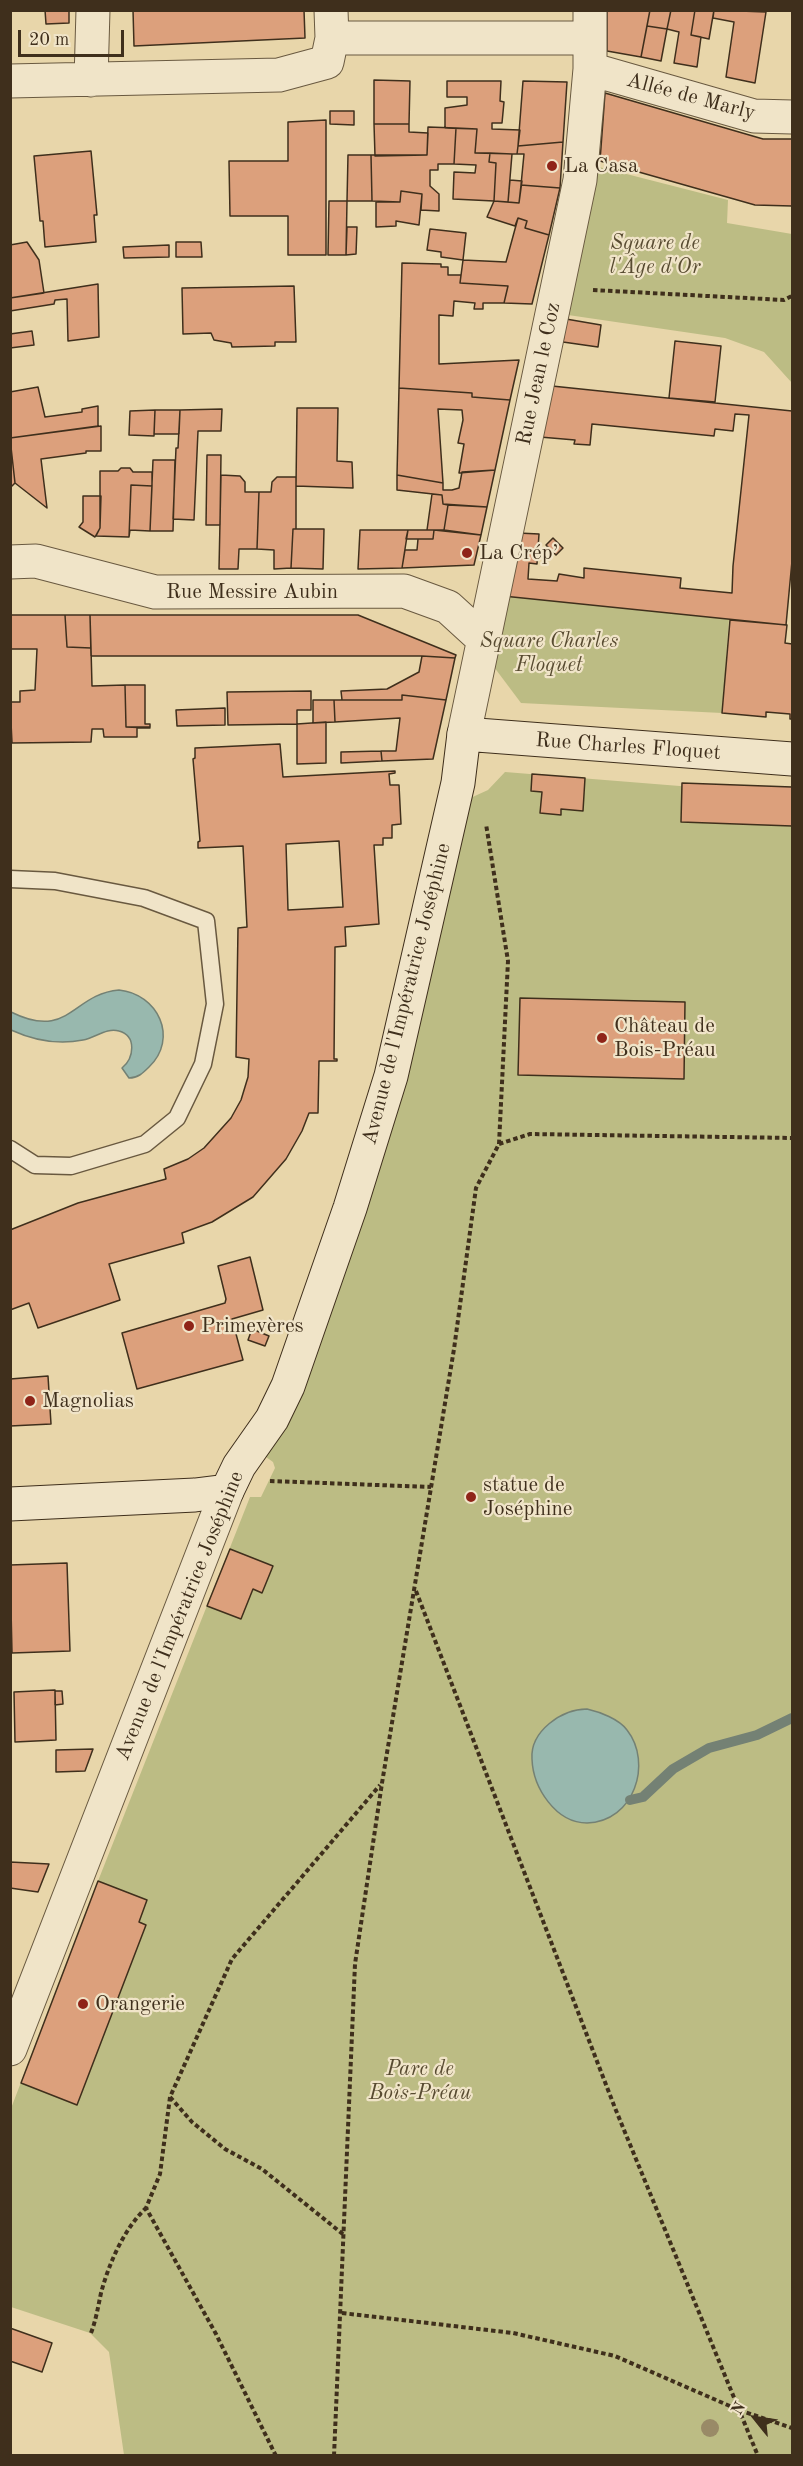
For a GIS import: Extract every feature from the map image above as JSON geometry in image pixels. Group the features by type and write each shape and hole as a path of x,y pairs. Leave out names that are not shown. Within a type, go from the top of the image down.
{"street":[{"path":"91,80 93,10"},
{"path":"10,81 279,75 327,62 331,24"},
{"name":"Allée de Marly","path":"331,24 590,39 754,116 792,117"},
{"name":"Rue Jean le Coz","path":"464,734 580,180 590,39"},
{"name":"Rue Messire Aubin","path":"10,562 36,561 155,592 404,591 448,607 483,639"},
{"name":"Rue Charles Floquet","path":"464,734 792,759"},
{"name":"Avenue de l'Impératrice Joséphine","path":"10,2049 227,1491 239,1466 272,1419 288,1386 350,1208 391,1076 458,783 464,734"},
{"path":"10,1504 195,1496 227,1491"}],"lane":[{"path":"10,879 54,881 144,898 206,921 215,1004 203,1064 177,1118 146,1144 71,1166 35,1165 10,1149"}],"path":[{"path":"556,288 784,300 792,296"},
{"path":"334,2456 342,2313 355,1964 382,1783 454,1349 476,1188 499,1144 508,961 485,816"},
{"path":"499,1144 530,1134 792,1138"},
{"path":"227,1491 268,1481 431,1487"},
{"path":"415,1589 615,2108 758,2456"},
{"path":"90,2333 96,2321 102,2292 116,2255 132,2221 146,2208 160,2174 170,2097 232,1959 382,1783"},
{"path":"170,2097 192,2122 225,2149 262,2169 345,2236"},
{"path":"146,2208 216,2334 276,2456"},
{"path":"342,2313 513,2333 615,2356 739,2410 792,2428"}],"green space":[{"name":"Square de l'Âge d'Or","path":"599,167 728,200 727,223 792,234 792,383 764,352 725,338 568,315"},
{"name":"Square Charles Floquet","path":"503,596 729,619 722,713 521,703 491,663"},
{"name":"Parc de Bois-Préau","path":"505,772 792,795 792,2455 124,2455 109,2352 90,2333 11,2307 10,2111 250,1497 261,1497 275,1468 273,1462 266,1457 353,1251 399,1083 466,800 488,790"}],"water":[{"path":"119,990 133,993 154,1008 163,1031 158,1056 147,1069 135,1077 129,1078 122,1068 129,1059 132,1048 129,1037 119,1031 110,1030 88,1039 55,1042 37,1039 11,1030 11,1012 30,1020 58,1019 90,999 103,993"},
{"path":"587,1709 609,1716 624,1726 635,1743 638,1774 627,1802 617,1813 603,1820 587,1823 565,1817 548,1802 537,1781 532,1759 536,1739 549,1724 568,1713"}],"building":[{"path":"45,10 69,10 69,23 46,24"},
{"path":"133,10 304,10 305,38 134,46"},
{"path":"607,10 650,10 641,57 607,51"},
{"path":"650,10 671,10 667,29 647,26"},
{"path":"671,10 695,10 691,35 701,37 697,67 674,63 679,32 667,29"},
{"path":"695,10 714,10 709,39 691,35"},
{"path":"714,10 766,12 755,83 726,77 734,22 713,18"},
{"path":"647,26 667,29 661,61 641,57"},
{"path":"374,80 410,81 409,124 374,124"},
{"path":"447,81 501,81 500,101 504,102 502,123 492,123 492,129 520,130 517,154 475,153 477,129 445,128 445,108 467,105 467,97 447,97"},
{"path":"523,81 567,82 563,142 518,146"},
{"path":"605,93 763,139 792,139 792,206 755,205 600,161"},
{"path":"330,111 354,111 354,125 330,124"},
{"path":"326,120 326,255 288,255 288,216 230,216 229,161 288,161 288,122"},
{"path":"374,124 409,124 409,132 428,133 427,155 375,156"},
{"path":"428,127 456,128 454,164 438,164 438,170 430,170 430,186 439,194 439,211 421,210 422,194 401,191 400,202 372,201 371,155 427,155"},
{"path":"456,128 477,129 475,153 490,153 489,162 496,163 494,201 453,199 454,172 475,173 476,165 454,164"},
{"path":"563,142 560,188 521,185 524,154 517,154 518,146"},
{"path":"91,151 97,215 94,215 96,242 45,247 43,221 40,221 34,156"},
{"path":"490,153 512,154 508,202 494,201 496,163 489,162"},
{"path":"348,155 371,155 372,201 347,201"},
{"path":"510,180 522,181 519,203 508,202"},
{"path":"521,185 560,188 549,235 525,228 527,221 518,218 515,226 487,217 494,201 519,203"},
{"path":"401,191 422,194 419,225 396,221 396,226 376,227 376,202 400,202"},
{"path":"329,201 347,201 346,255 328,255"},
{"path":"518,218 527,221 525,228 549,235 532,304 504,303 508,286 460,283 463,260 506,262"},
{"path":"347,227 357,227 356,254 346,255"},
{"path":"430,229 466,233 463,260 441,257 441,252 427,250"},
{"path":"27,242 39,260 44,293 10,298 10,245"},
{"path":"176,242 201,242 202,257 176,257"},
{"path":"169,245 169,257 124,258 123,247"},
{"path":"402,263 441,264 441,267 448,267 448,275 461,275 460,283 508,286 504,303 483,303 483,309 474,309 475,303 454,301 453,316 439,315 439,364 519,360 510,400 472,397 472,393 399,388"},
{"path":"98,284 99,337 68,341 67,299 55,300 54,304 10,311 10,298"},
{"path":"294,286 296,342 275,342 275,346 232,347 231,343 214,340 211,333 183,334 182,288"},
{"path":"566,319 601,325 598,347 563,342"},
{"path":"32,331 34,345 10,348 10,334"},
{"path":"675,341 721,346 715,402 669,398"},
{"path":"552,386 792,411 792,561 786,625 503,596 518,533 539,534 537,564 529,563 528,579 557,581 559,574 584,578 584,568 681,578 680,588 732,593 749,415 735,414 733,431 715,429 714,436 592,424 590,445 574,444 575,440 540,437"},
{"path":"38,387 45,417 82,412 82,409 98,406 98,426 10,438 10,392"},
{"path":"399,388 472,393 472,397 510,400 495,470 459,473 464,444 458,443 463,420 462,410 438,409 443,483 397,475"},
{"path":"297,408 338,408 337,461 352,462 353,488 296,486"},
{"path":"222,409 221,431 198,431 194,520 173,519 180,410"},
{"path":"155,410 180,410 179,434 154,434"},
{"path":"155,410 154,436 129,435 130,411"},
{"path":"101,426 101,451 86,451 86,453 41,459 47,508 15,483 10,438"},
{"path":"10,438 15,483 12,486 10,485"},
{"path":"207,455 221,455 220,525 206,525"},
{"path":"153,460 175,460 173,531 150,531"},
{"path":"121,468 130,468 133,472 152,472 152,486 131,485 129,537 96,536 100,528 100,471 118,471"},
{"path":"495,470 487,507 443,504 442,495 397,490 397,475 443,483 443,490 452,490 459,488 462,472"},
{"path":"221,475 240,476 245,482 245,492 259,492 257,549 239,549 238,569 219,569"},
{"path":"277,477 296,477 296,529 293,529 291,568 274,569 274,550 257,549 259,492 271,492 272,482"},
{"path":"131,485 152,486 150,531 130,530 129,537"},
{"path":"432,494 442,495 443,504 448,505 444,530 427,530"},
{"path":"83,496 101,496 100,528 95,537 79,527 83,522"},
{"path":"448,505 487,507 481,535 444,530"},
{"path":"293,529 324,529 323,569 291,568"},
{"path":"360,530 408,530 402,568 358,569"},
{"path":"408,530 434,530 433,539 406,539"},
{"path":"434,530 481,535 474,565 402,568 405,550 417,550 418,539 433,539"},
{"path":"553,538 563,548 556,555 546,545"},
{"path":"10,615 65,615 67,647 91,648 92,686 125,685 126,727 150,728 137,728 137,737 104,737 103,729 92,729 91,742 12,743 10,702 20,702 20,691 35,690 37,649 10,649"},
{"path":"65,615 90,615 91,648 67,647"},
{"path":"90,615 358,615 456,655 455,658 422,656 91,656"},
{"path":"730,620 787,625 785,643 792,644 792,719 790,719 790,714 766,712 766,717 722,713"},
{"path":"422,656 455,658 446,700 402,695 402,700 342,700 341,691 387,689 419,672"},
{"path":"125,685 145,685 145,724 150,724 150,727 126,727"},
{"path":"311,691 311,710 297,710 297,724 228,725 227,692"},
{"path":"402,695 446,700 433,759 382,761 381,751 396,751 400,718 335,722 334,700 402,700"},
{"path":"313,700 334,700 335,722 313,723"},
{"path":"225,708 225,725 177,726 176,710"},
{"path":"326,722 326,763 297,764 297,724"},
{"path":"280,744 283,777 395,771 389,774 390,785 399,785 401,824 392,825 392,838 383,838 383,845 374,845 379,924 345,927 346,946 335,947 334,1059 337,1061 319,1061 318,1113 309,1113 286,1159 253,1197 212,1222 182,1233 184,1243 109,1264 120,1300 38,1328 29,1303 10,1310 10,1230 78,1203 166,1179 164,1169 188,1159 204,1148 231,1118 241,1100 248,1077 249,1059 236,1057 238,928 247,927 243,846 198,848 200,841 193,759 195,748","holes":["339,841 343,907 288,910 286,844"]},
{"path":"381,751 382,761 341,763 341,752"},
{"path":"532,774 585,778 583,811 561,809 561,815 540,813 542,792 531,791"},
{"path":"682,783 792,787 792,826 681,822"},
{"name":"Château de Bois-Préau","path":"520,998 685,1002 684,1079 518,1075"},
{"name":"Primevères","path":"250,1257 263,1310 232,1319 243,1360 137,1389 122,1333 225,1303 218,1266"},
{"path":"252,1329 269,1336 265,1346 248,1340"},
{"name":"Magnolias","path":"48,1376 51,1424 10,1426 10,1379"},
{"name":"statue de Joséphine","path":"467,1493 475,1494 474,1501 466,1500"},
{"path":"230,1549 273,1566 262,1593 253,1589 241,1619 207,1606"},
{"path":"67,1563 70,1651 12,1653 10,1565"},
{"path":"55,1690 56,1740 15,1742 14,1692"},
{"path":"55,1691 62,1691 63,1704 55,1705"},
{"path":"93,1749 85,1771 56,1772 56,1750"},
{"path":"10,1862 49,1864 38,1892 10,1888"},
{"name":"Orangerie","path":"98,1881 147,1900 139,1922 146,1925 77,2105 21,2083"},
{"path":"10,2328 52,2343 42,2372 10,2361"}],"waterway":[{"path":"630,1800 643,1797 673,1769 709,1748 757,1735 792,1718"}],"place":[{"name":"La Casa","path":"552,166"},
{"name":"La Crép’","path":"467,553"},
{"name":"Château de Bois-Préau","path":"602,1038"},
{"name":"Primevères","path":"189,1326"},
{"name":"Magnolias","path":"30,1401"},
{"name":"statue de Joséphine","path":"471,1497"},
{"name":"Orangerie","path":"83,2004"}]}
